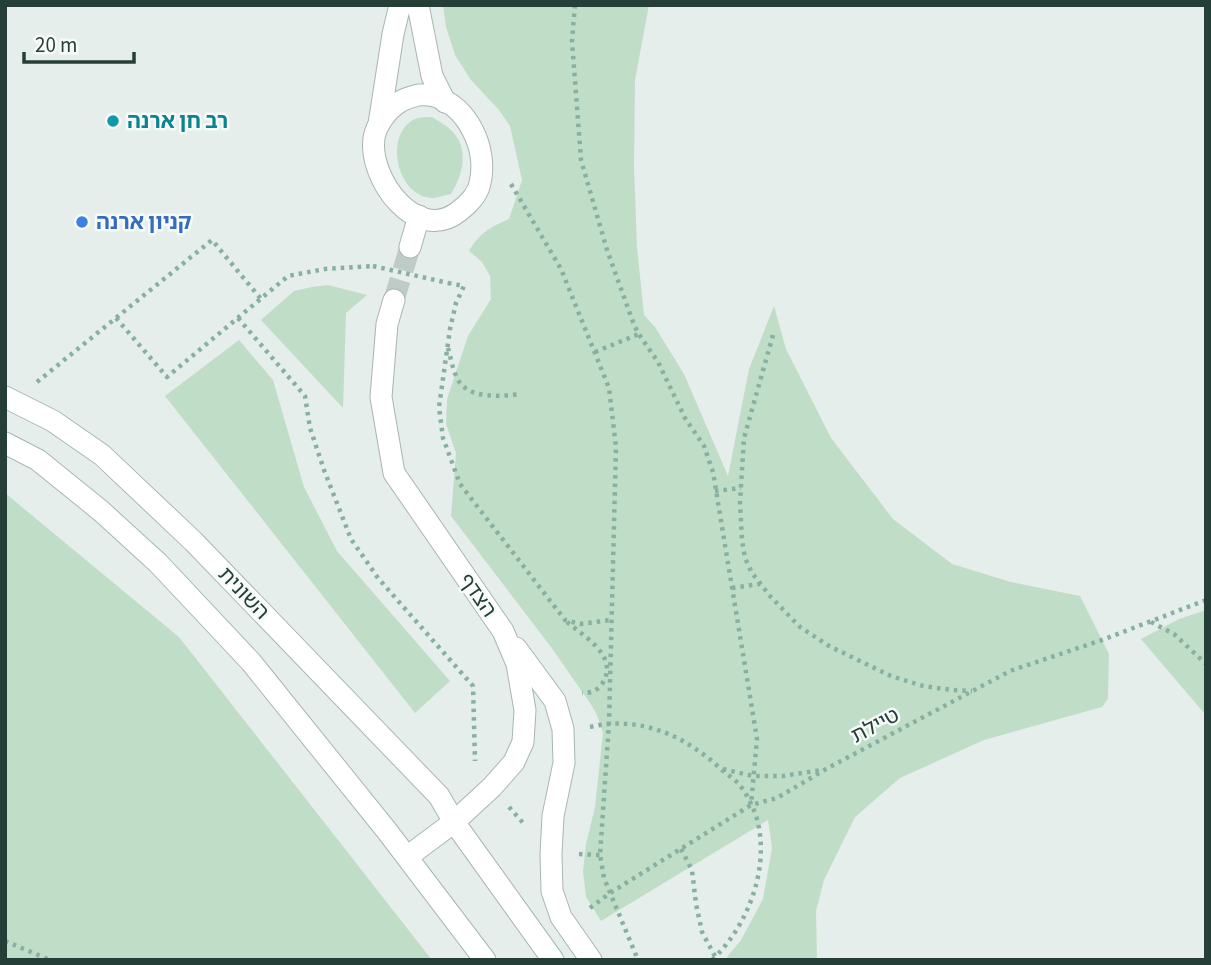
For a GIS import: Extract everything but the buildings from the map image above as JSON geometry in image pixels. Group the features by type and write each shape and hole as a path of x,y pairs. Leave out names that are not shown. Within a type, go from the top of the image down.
{"street":[{"path":"379,125 400,5"},
{"path":"418,5 432,76 445,102"},
{"path":"418,95 433,96 445,102 468,122 478,142 482,168 480,185 469,204 451,218 432,221 410,214 390,194 374,155 374,137 389,111 400,102 418,95"},
{"path":"410,247 419,216"},
{"name":"הצדף","path":"394,300 387,324 382,397 394,473 503,631 517,664 525,710 523,742 514,762 492,787 454,822 407,857"},
{"name":"השונית","path":"10,398 52,421 102,455 194,541 439,796 454,822 553,960"},
{"name":"השונית","path":"5,443 38,460 102,511 158,563 251,663 407,857 485,960"},
{"path":"503,631 555,701 563,729 564,763 553,816 552,891 561,917 591,960"}],"path":[{"path":"575,6 572,41 581,160 607,250 633,322 658,362 685,418 704,446 713,472 757,739 751,805"},
{"path":"511,184 561,269 609,388 616,447 609,723 600,855 604,878 638,960"},
{"path":"10,398 116,318 212,240 261,299"},
{"path":"116,318 167,377 288,276 373,265 464,286 456,303 447,345 439,407 443,438 460,484 565,620 601,651 608,665 606,678 599,688 591,692 575,692"},
{"path":"238,318 305,396 310,428 351,539 378,578 473,686 475,763 492,787 551,854 600,855"},
{"path":"594,352 639,334"},
{"path":"773,335 744,438 742,527 745,558 752,573 800,627 829,646 891,677 923,686 973,691"},
{"path":"447,345 459,383 470,391 495,395 520,394"},
{"path":"715,491 741,488"},
{"path":"732,588 761,584"},
{"name":"טיילת","path":"589,908 751,805 777,798 1010,671 1102,640 1206,600"},
{"path":"565,620 580,624 611,620"},
{"path":"1151,621 1174,634 1206,664"},
{"path":"589,727 609,723 646,726 666,732 700,750 739,785 751,805 758,822 760,843 759,865 752,898 735,933 715,959 700,925 692,870 681,849"},
{"path":"722,769 753,776 783,776 826,769"},
{"path":"5,941 50,960"}],"green space":[{"path":"443,5 649,5 635,80 637,247 644,315 655,327 684,374 728,476 749,369 774,306 786,349 831,438 893,519 952,564 1011,582 1080,596 1109,654 1108,699 1102,707 984,740 900,778 855,817 824,880 816,911 817,960 728,960 727,957 741,940 763,899 772,848 768,820 601,921 586,897 583,871 595,807 603,733 597,715 551,647 451,516 456,453 446,424 447,399 468,336 491,299 490,276 482,262 469,251 486,231 509,219 522,180 510,126 471,80 455,55 446,27"},
{"path":"432,117 451,130 463,153 459,179 451,194 434,198 421,196 403,178 397,151 399,138 405,127 415,119"},
{"path":"328,285 367,295 346,313 343,408 261,320 294,291"},
{"path":"239,340 273,380 304,487 337,551 450,681 415,713 165,396"},
{"path":"5,493 179,637 432,960 5,960"},
{"path":"1206,610 1204,713 1141,639 1179,619"}],"tunnel":[{"path":"394,300 410,247"}],"place":[{"name":"רב חן ארנה","path":"113,121"},
{"name":"קניון ארנה","path":"82,222"}]}
